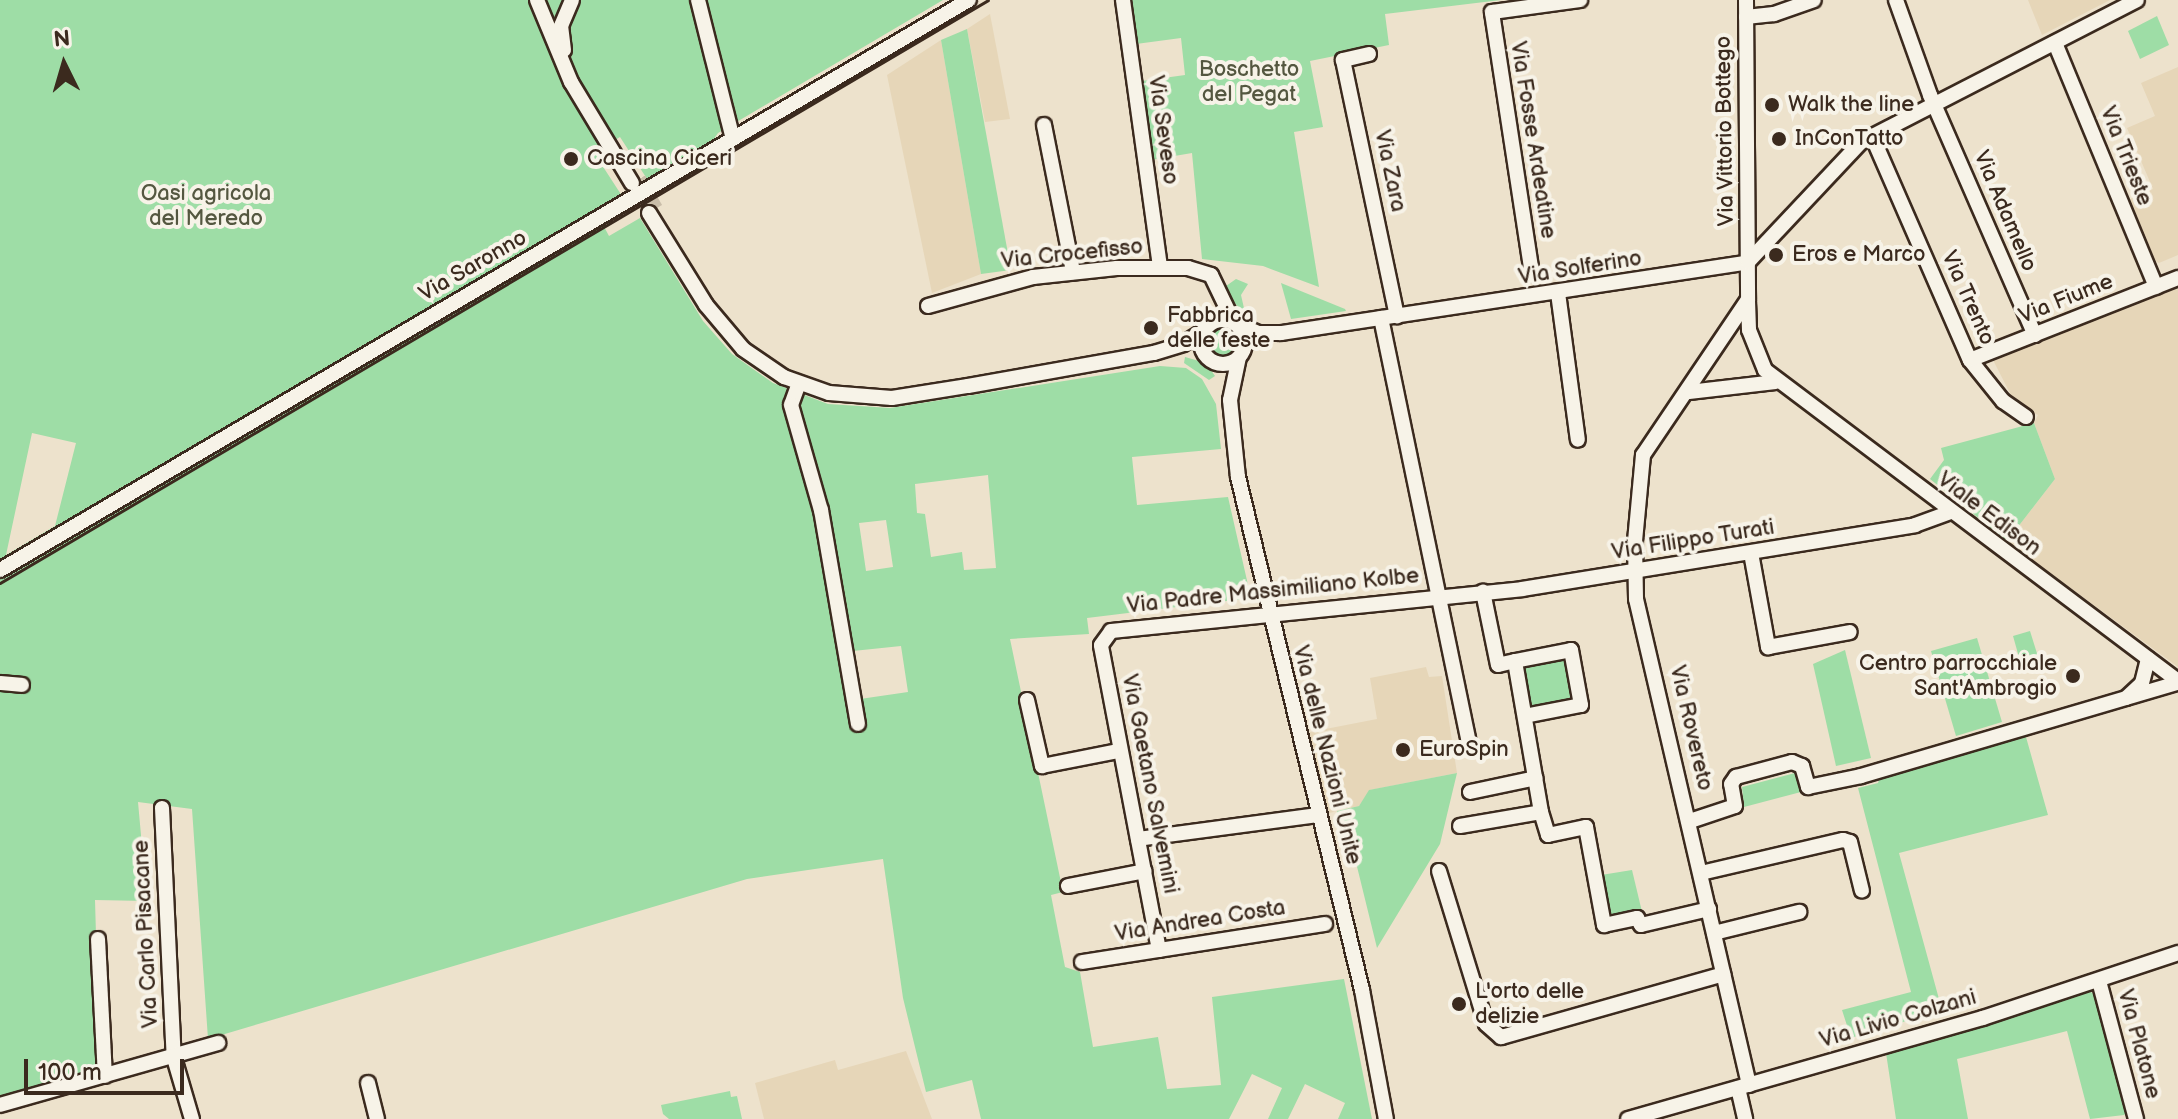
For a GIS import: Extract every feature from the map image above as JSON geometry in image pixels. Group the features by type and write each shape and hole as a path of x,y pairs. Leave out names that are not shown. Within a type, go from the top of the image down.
{"street":[{"path":"537,0 571,82 635,181 564,50 545,0"},
{"path":"564,50 561,26 572,0"},
{"path":"698,0 733,139"},
{"name":"Via Saronno","path":"0,570 969,0"},
{"name":"Via Seveso","path":"1123,0 1160,267"},
{"name":"Via Fosse Ardeatine","path":"1532,274 1492,12 1580,0"},
{"name":"Via Vittorio Bottego","path":"1746,0 1748,262"},
{"path":"1746,17 1774,14 1814,0"},
{"name":"Via Adamello","path":"1896,0 1936,104 2035,335"},
{"path":"1689,392 1775,382 1755,353 1748,301 1748,262 1872,136 2137,0"},
{"name":"Via Trieste","path":"2055,43 2156,287"},
{"name":"Via Zara","path":"1369,54 1343,60 1397,316"},
{"path":"1044,125 1073,272"},
{"name":"Via Trento","path":"1872,136 1970,360 2003,401 2026,417"},
{"path":"1004,376 872,390 826,384 784,368 723,317 653,210 723,328 766,367 799,383 870,398 1154,353 1183,344 1218,320 1258,333 1281,333"},
{"name":"Via Solferino","path":"1281,333 1748,262"},
{"name":"Via Crocefisso","path":"928,306 989,285 1073,272 1160,267 1205,271 1216,285"},
{"name":"Via Fiume","path":"1970,360 2178,278"},
{"path":"1216,285 1245,339 1230,400"},
{"path":"1216,285 1201,345 1230,400"},
{"path":"1558,293 1578,440"},
{"name":"Via Rovereto","path":"1745,1119 1744,1086 1723,974 1690,821 1636,599 1636,572 1643,455 1689,392 1748,301"},
{"path":"1381,318 1470,747"},
{"path":"1154,353 1226,364 1281,333"},
{"name":"Viale Edison","path":"1775,382 2178,682"},
{"path":"799,383 791,405 821,510 858,724"},
{"name":"Via delle Nazioni Unite","path":"1230,400 1238,477 1362,990 1386,1119"},
{"name":"Via Filippo Turati","path":"1438,595 1636,572 1930,522 1951,512"},
{"path":"1751,553 1768,647 1850,632"},
{"path":"1483,592 1498,665 1571,650 1581,705 1525,716"},
{"name":"Via Padre Massimiliano Kolbe","path":"1111,631 1438,595"},
{"name":"Via Gaetano Salvemini","path":"1111,631 1101,645 1118,751 1159,950"},
{"path":"2123,701 2142,683 2148,659"},
{"path":"1515,661 1541,812 1548,835 1586,827 1604,925 1637,918 1641,925 1709,909"},
{"path":"1690,821 1735,806 1731,784 1736,777 1792,762 1802,766 1808,787 2123,701 2178,682"},
{"path":"0,683 22,685"},
{"path":"1027,700 1042,766 1118,751"},
{"path":"1470,792 1536,778"},
{"name":"Via Carlo Pisacane","path":"162,808 174,1058 192,1119"},
{"path":"1460,826 1541,812"},
{"path":"1138,839 1318,815"},
{"path":"1701,873 1843,840 1850,842 1862,891"},
{"path":"1068,886 1145,871"},
{"path":"1439,871 1486,1024 1501,1037 1723,974"},
{"path":"1714,933 1799,912"},
{"name":"Via Andrea Costa","path":"1082,962 1325,924"},
{"path":"98,939 105,1076"},
{"name":"Via Livio Colzani","path":"1628,1119 2099,981 2178,953"},
{"name":"Via Platone","path":"2099,981 2136,1119"},
{"path":"0,1105 218,1043"},
{"path":"368,1083 377,1119"}],"shaded area":[{"path":"2028,0 2110,0 2042,35"},
{"path":"990,14 1010,119 985,122 967,29"},
{"path":"941,40 981,274 932,293 887,75"},
{"path":"2178,67 2178,255 2159,263 2153,260 2128,200 2153,189 2127,128 2155,116 2141,83"},
{"path":"2178,286 2178,667 2007,541 2055,479 2034,423 2038,415 2015,403 1993,360"},
{"path":"1426,667 1429,677 1442,676 1457,773 1370,790 1359,806 1325,814 1305,733 1377,719 1370,678"},
{"path":"906,1051 932,1119 764,1119 755,1083 835,1060 838,1070"}],"green space":[{"name":"Oasi agricola del Meredo","path":"0,0 943,0 718,133 709,146 649,182 620,137 600,149 598,159 624,199 602,223 609,236 640,218 703,321 732,354 773,383 828,404 890,408 1160,366 1186,368 1202,379 1216,404 1221,449 1132,457 1137,505 1228,497 1251,598 1087,618 1089,634 1010,639 1063,892 1051,895 1065,967 1080,972 1093,1047 1158,1037 1167,1089 1221,1085 1212,997 1344,979 1372,1119 1338,1119 1345,1103 1305,1084 1288,1119 1268,1119 1282,1088 1252,1074 1229,1119 981,1119 972,1080 926,1092 903,998 883,859 747,879 208,1039 192,809 138,802 147,901 95,900 96,935 91,936 101,1073 0,1102","holes":["32,433 76,443 55,526 6,555","988,475 996,568 964,570 962,552 931,557 925,514 917,513 915,484","886,520 893,567 866,571 859,523","901,646 908,692 860,699 853,651"]},
{"name":"Boschetto del Pegat","path":"1127,0 1501,0 1385,14 1389,45 1310,61 1323,127 1294,132 1319,287 1263,266 1202,259 1192,153 1151,160 1142,81 1185,75 1181,38 1136,44"},
{"path":"2157,16 2169,45 2140,59 2128,31"},
{"path":"967,29 1011,270 981,274 941,40"},
{"path":"1236,279 1248,284 1241,295 1246,317 1231,298 1226,300 1226,286"},
{"path":"1281,283 1345,309 1346,311 1291,319"},
{"path":"1223,328 1233,332 1237,342 1233,352 1223,356 1213,352 1209,342 1213,332"},
{"path":"1185,357 1206,363 1215,376 1209,380 1184,363"},
{"path":"2034,423 2055,479 2007,541 1930,479 1944,460 1941,448"},
{"path":"2030,631 2040,663 2022,668 2013,636"},
{"path":"1977,638 2002,722 1956,736 1931,651"},
{"path":"1571,650 1581,705 1525,716 1515,661"},
{"path":"1845,650 1871,758 1836,766 1813,664"},
{"path":"2026,737 2048,815 1899,853 1942,1010 1851,1038 1842,1010 1911,992 1858,788 1878,783 1880,777"},
{"path":"1457,773 1440,844 1377,948 1348,830 1340,832 1337,811 1359,806 1369,790"},
{"path":"1795,773 1801,792 1744,807 1742,787"},
{"path":"1632,870 1643,916 1604,925 1595,876"},
{"path":"2087,990 2098,996 2128,1111 2124,1115 2090,1119 2067,1031 1957,1059 1968,1119 1896,1119 1886,1053"},
{"path":"730,1091 731,1097 737,1096 742,1119 669,1119 663,1114 661,1105"}],"tunnel":[{"path":"639,179 656,208"}],"railway":[{"path":"0,583 988,0"}],"place":[{"name":"Walk the line","path":"1772,105"},
{"name":"InConTatto","path":"1779,139"},
{"name":"Cascina Ciceri","path":"571,159"},
{"name":"Eros e Marco","path":"1776,255"},
{"name":"Fabbrica delle feste","path":"1151,328"},
{"name":"Centro parrocchiale Sant'Ambrogio","path":"2073,676"},
{"name":"EuroSpin","path":"1403,750"},
{"name":"L'orto delle delizie","path":"1459,1004"}]}
